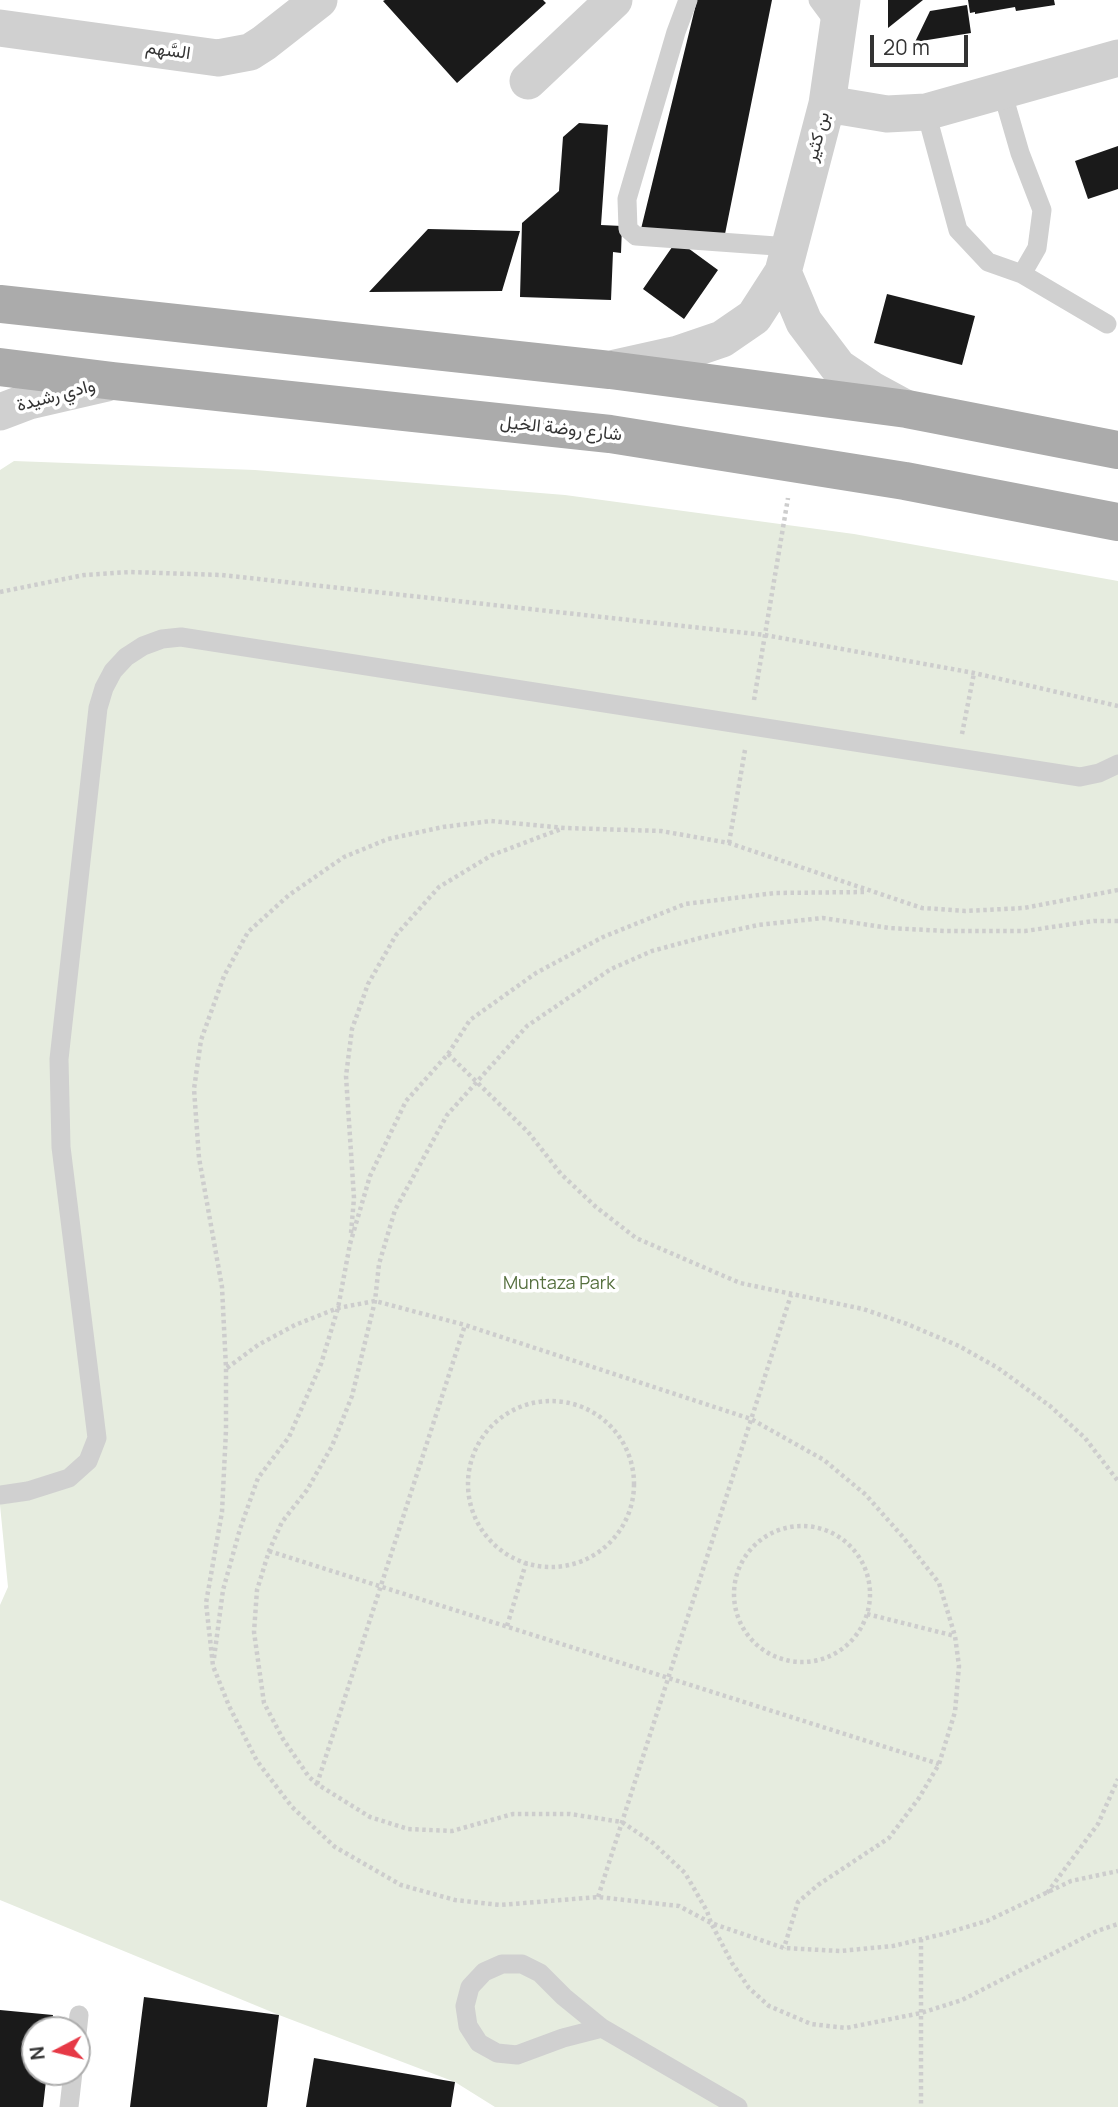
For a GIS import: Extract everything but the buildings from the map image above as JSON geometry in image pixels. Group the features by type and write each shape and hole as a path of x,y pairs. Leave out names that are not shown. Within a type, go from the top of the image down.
{"main road":[{"path":"0,304 610,370 907,409 1118,450"},
{"name":"شارع روضة الخيل","path":"0,367 610,434 905,481 1118,522"}],"street":[{"name":"السَّهم","path":"0,28 218,58 235,57 250,52 319,0"},
{"path":"528,81 614,0"},
{"name":"بن كثير","path":"610,370 678,354 722,339 754,317 786,260 827,104 833,9"},
{"path":"827,104 887,114 926,112 1118,58"},
{"path":"786,260 804,322 838,367 907,409"},
{"name":"وادي رشيدة","path":"0,412 29,401 113,381"}],"lane":[{"path":"688,0 626,199 628,229 636,236 786,260"},
{"path":"1002,91 1020,153 1042,210 1037,248 1021,274"},
{"path":"926,112 958,230 988,262 1021,274 1107,324"},
{"path":"0,1495 28,1491 69,1478 88,1461 97,1438 61,1147 59,1059 99,708 108,680 127,657 143,646 162,639 181,637 1080,777 1099,773 1118,764"},
{"path":"602,2028 563,2038 517,2055 497,2053 479,2043 468,2026 465,2006 470,1987 484,1972 502,1964 522,1964 540,1973 602,2028 738,2107"},
{"path":"69,2107 71,2086"}],"path":[{"path":"729,843 794,463"},
{"path":"0,592 84,575 130,572 222,575 765,635 974,673 1118,706"},
{"path":"957,758 974,673"},
{"path":"1118,890 1024,908 965,911 922,908 729,843 661,831 565,828 491,821 443,827 388,839 344,857 289,895 248,932 224,976 201,1040 194,1089 199,1158 222,1287 226,1368 222,1513 206,1603 213,1666 229,1706 257,1761 292,1807 335,1847 401,1885 455,1900 500,1905 598,1897 679,1906 711,1923 784,1948 840,1951 893,1946 988,1921 1071,1881 1118,1871"},
{"path":"213,1666 223,1590 240,1529 258,1478 289,1437 321,1364 338,1308 350,1244 354,1198 346,1076 352,1029 368,984 396,935 439,887 492,855 565,828"},
{"path":"350,1244 370,1176 406,1101 447,1055 470,1020 536,973 603,937 685,904 775,893 870,892"},
{"path":"1118,921 1094,921 1025,931 889,928 823,918 758,925 700,937 652,951 611,969 527,1026 447,1115 395,1210 379,1264 375,1301 352,1396 331,1446 307,1490 282,1522 269,1551 257,1590 254,1632 264,1703 283,1739 309,1777 317,1784 370,1817 408,1829 452,1830 513,1814 570,1814 622,1822 653,1843 685,1873 748,1988 769,2006 810,2024 846,2028 921,2013 962,2000 1097,1931 1118,1924"},
{"path":"447,1055 528,1132 561,1174 596,1207 636,1238 740,1283 863,1309 959,1346 998,1368 1050,1406 1085,1438 1118,1481"},
{"path":"598,1897 791,1295"},
{"path":"226,1368 258,1345 295,1325 338,1308 375,1301 465,1325 751,1419 824,1460 866,1495 903,1536 939,1584 955,1636 959,1666 955,1712 939,1764 919,1798 889,1838 818,1885 798,1902 784,1948"},
{"path":"317,1784 465,1325"},
{"path":"558,1400 577,1404 595,1413 611,1426 623,1441 635,1480 627,1519 616,1536 602,1550 585,1560 565,1566 545,1567 526,1563 507,1555 492,1542 480,1526 472,1507 469,1488 470,1467 476,1448 487,1431 501,1417 519,1407 537,1401 558,1400"},
{"path":"803,1526 821,1529 837,1536 851,1547 861,1561 868,1578 870,1595 867,1614 860,1630 835,1654 818,1661 800,1663 783,1660 766,1653 742,1627 734,1593 736,1575 755,1545 769,1534 785,1528 803,1526"},
{"path":"269,1551 939,1764"},
{"path":"507,1626 526,1563"},
{"path":"867,1614 955,1636"},
{"path":"1046,1894 1098,1824 1118,1779"},
{"path":"921,1939 921,2107"}],"green space":[{"name":"Muntaza Park","path":"14,461 255,470 565,495 854,534 1118,581 1118,2107 495,2107 455,2082 279,2015 0,1900 0,1605 8,1587 0,1505 0,470"}]}
